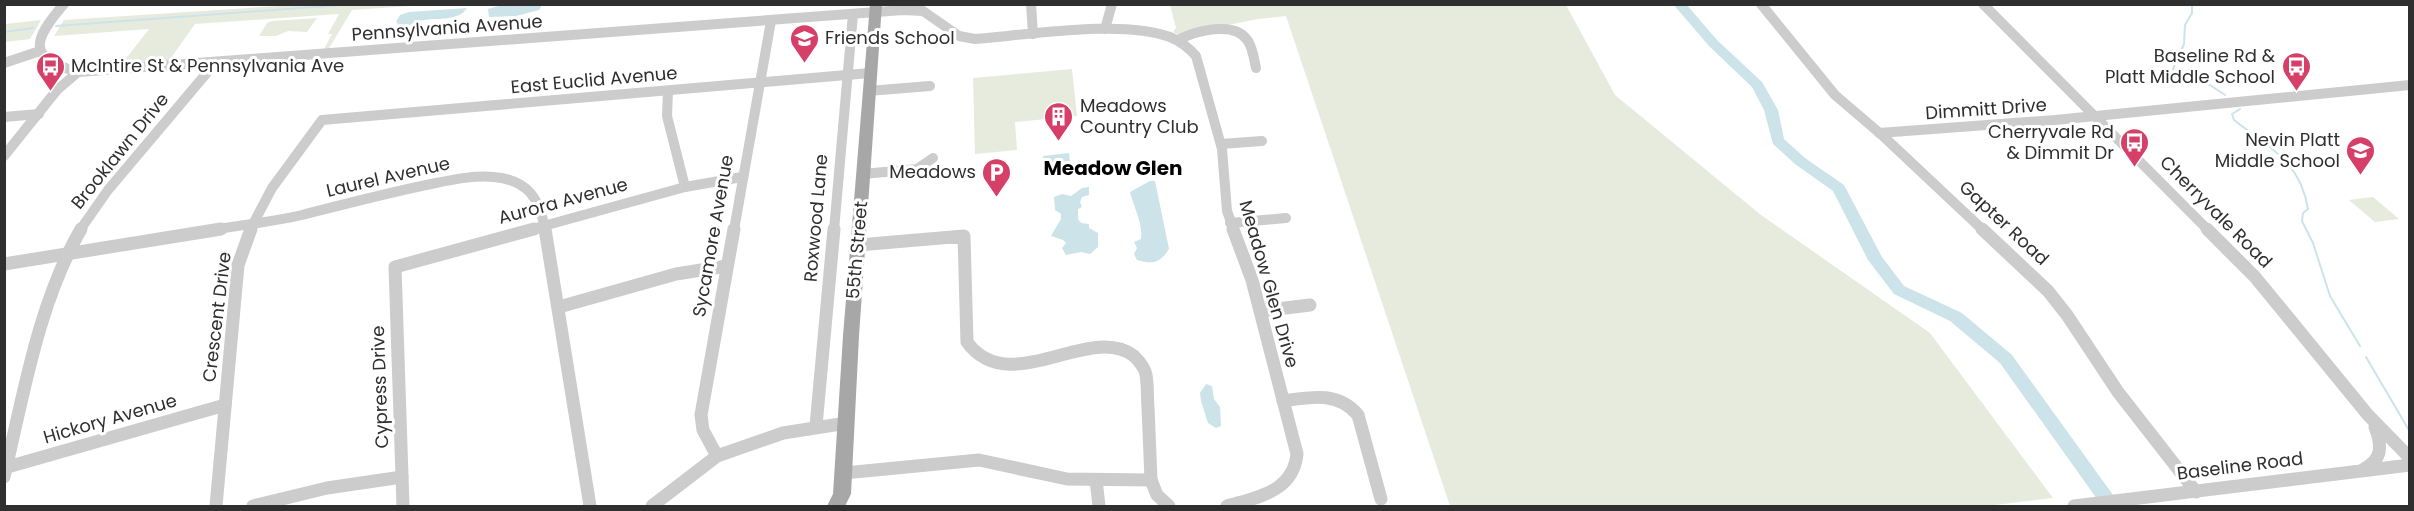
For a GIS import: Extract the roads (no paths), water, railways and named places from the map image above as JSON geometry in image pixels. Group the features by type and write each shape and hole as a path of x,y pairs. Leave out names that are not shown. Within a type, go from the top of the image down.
{"main road":[{"name":"55th Street","path":"841,503 850,336 876,8"}],"street":[{"path":"4,63 40,51 38,43 42,31 64,4"},
{"path":"1031,4 1033,34"},
{"path":"1113,4 1105,29 1138,30 1178,40 1191,33 1203,31 1224,30 1241,33 1248,40 1256,68"},
{"name":"Gapter Road","path":"1761,4 1835,95 1879,133 2048,291 2067,315 2118,392 2196,492"},
{"name":"Cherryvale Road","path":"1983,4 2272,296 2372,422 2409,458"},
{"name":"Pennsylvania Avenue","path":"40,51 54,65 78,72 771,21 854,14 876,8 923,11 965,38 1105,29"},
{"name":"Roxwood Lane","path":"816,426 854,14"},
{"name":"Sycamore Avenue","path":"717,456 703,430 701,415 771,21"},
{"name":"Meadow Glen Drive","path":"1178,40 1196,56 1200,65 1221,144 1227,211 1261,311 1297,454 1295,472 1287,482 1227,507"},
{"name":"Brooklawn Drive","path":"5,471 45,305 66,255 85,222 108,190 216,62"},
{"path":"4,156 57,90 78,72"},
{"name":"East Euclid Avenue","path":"322,120 870,73"},
{"path":"868,91 930,86"},
{"path":"2095,116 2409,86"},
{"path":"668,91 666,117 685,187"},
{"path":"4,117 39,114"},
{"path":"2115,136 2111,120 2118,114"},
{"name":"Dimmitt Drive","path":"1879,133 2095,116"},
{"name":"Crescent Drive","path":"216,507 238,265 251,224 274,183 322,120"},
{"path":"1221,144 1262,141"},
{"path":"863,174 917,170 933,158"},
{"name":"Laurel Avenue","path":"4,264 251,224 325,210 427,184 476,177 510,181 529,190 540,203 559,307 590,507"},
{"name":"Aurora Avenue","path":"395,267 685,187 742,177"},
{"path":"1230,223 1286,218"},
{"path":"858,245 964,236 967,342 976,355 988,362 1010,364 1098,347 1112,347 1132,354 1142,363 1146,374 1151,480 1157,495 1169,507"},
{"path":"559,307 676,274 727,266"},
{"name":"Cypress Drive","path":"395,267 403,507"},
{"path":"1261,311 1310,305"},
{"path":"1283,401 1327,396 1342,400 1354,409 1358,415 1381,499"},
{"name":"Hickory Avenue","path":"5,471 225,405"},
{"path":"2357,472 2372,466 2380,456 2381,444 2372,422"},
{"path":"652,507 717,456 766,437 816,426 847,423"},
{"path":"844,473 979,460 1047,476 1096,480 1151,480"},
{"name":"Baseline Road","path":"2074,507 2409,465"},
{"path":"253,507 303,492 349,483 402,477"},
{"path":"1096,480 1100,507"}],"water":[{"path":"542,4 539,10 516,16 489,17 488,9 502,5"},
{"path":"467,8 455,17 423,20 409,26 399,25 396,22 400,15 409,12"},
{"path":"1069,153 1071,170 1059,171 1058,164 1051,165 1051,169 1044,170 1043,156"},
{"path":"1150,181 1155,181 1169,249 1156,262 1137,260 1134,254 1137,248 1134,242 1141,239 1141,233 1130,192"},
{"path":"1089,187 1089,195 1082,197 1080,202 1082,207 1078,209 1078,219 1081,223 1089,224 1089,228 1098,233 1098,247 1090,254 1081,252 1066,255 1062,248 1066,243 1051,236 1061,219 1061,214 1055,210 1054,197 1062,194 1071,196 1082,188"},
{"path":"1206,384 1212,386 1214,399 1220,407 1221,426 1216,428 1208,423 1201,401 1200,393"}],"waterway":[{"path":"56,26 354,4"},
{"path":"1679,4 1713,43 1757,85 1771,110 1778,141 1800,161 1839,188 1876,260 1899,290 1956,317 2006,359 2112,506"},
{"path":"2192,4 2192,13 2185,25 2184,44 2173,69 2176,74 2210,85 2225,95"},
{"path":"4,32 33,28"},
{"path":"2240,109 2232,114 2234,120 2281,157 2298,178 2308,209 2303,213 2302,221 2313,243 2330,296 2360,346"},
{"path":"2366,357 2410,432"}],"place":[{"name":"Friends School","path":"804,64"},
{"name":"McIntire St & Pennsylvania Ave","path":"50,92"},
{"name":"Baseline Rd & Platt Middle School","path":"2296,92"},
{"name":"Meadows Country Club","path":"1059,142"},
{"name":"Cherryvale Rd & Dimmit Dr","path":"2135,168"},
{"name":"Nevin Platt Middle School","path":"2361,176"},
{"name":"Meadows","path":"997,198"}],"district":[{"name":"Meadow Glen","path":"1113,168"}]}
